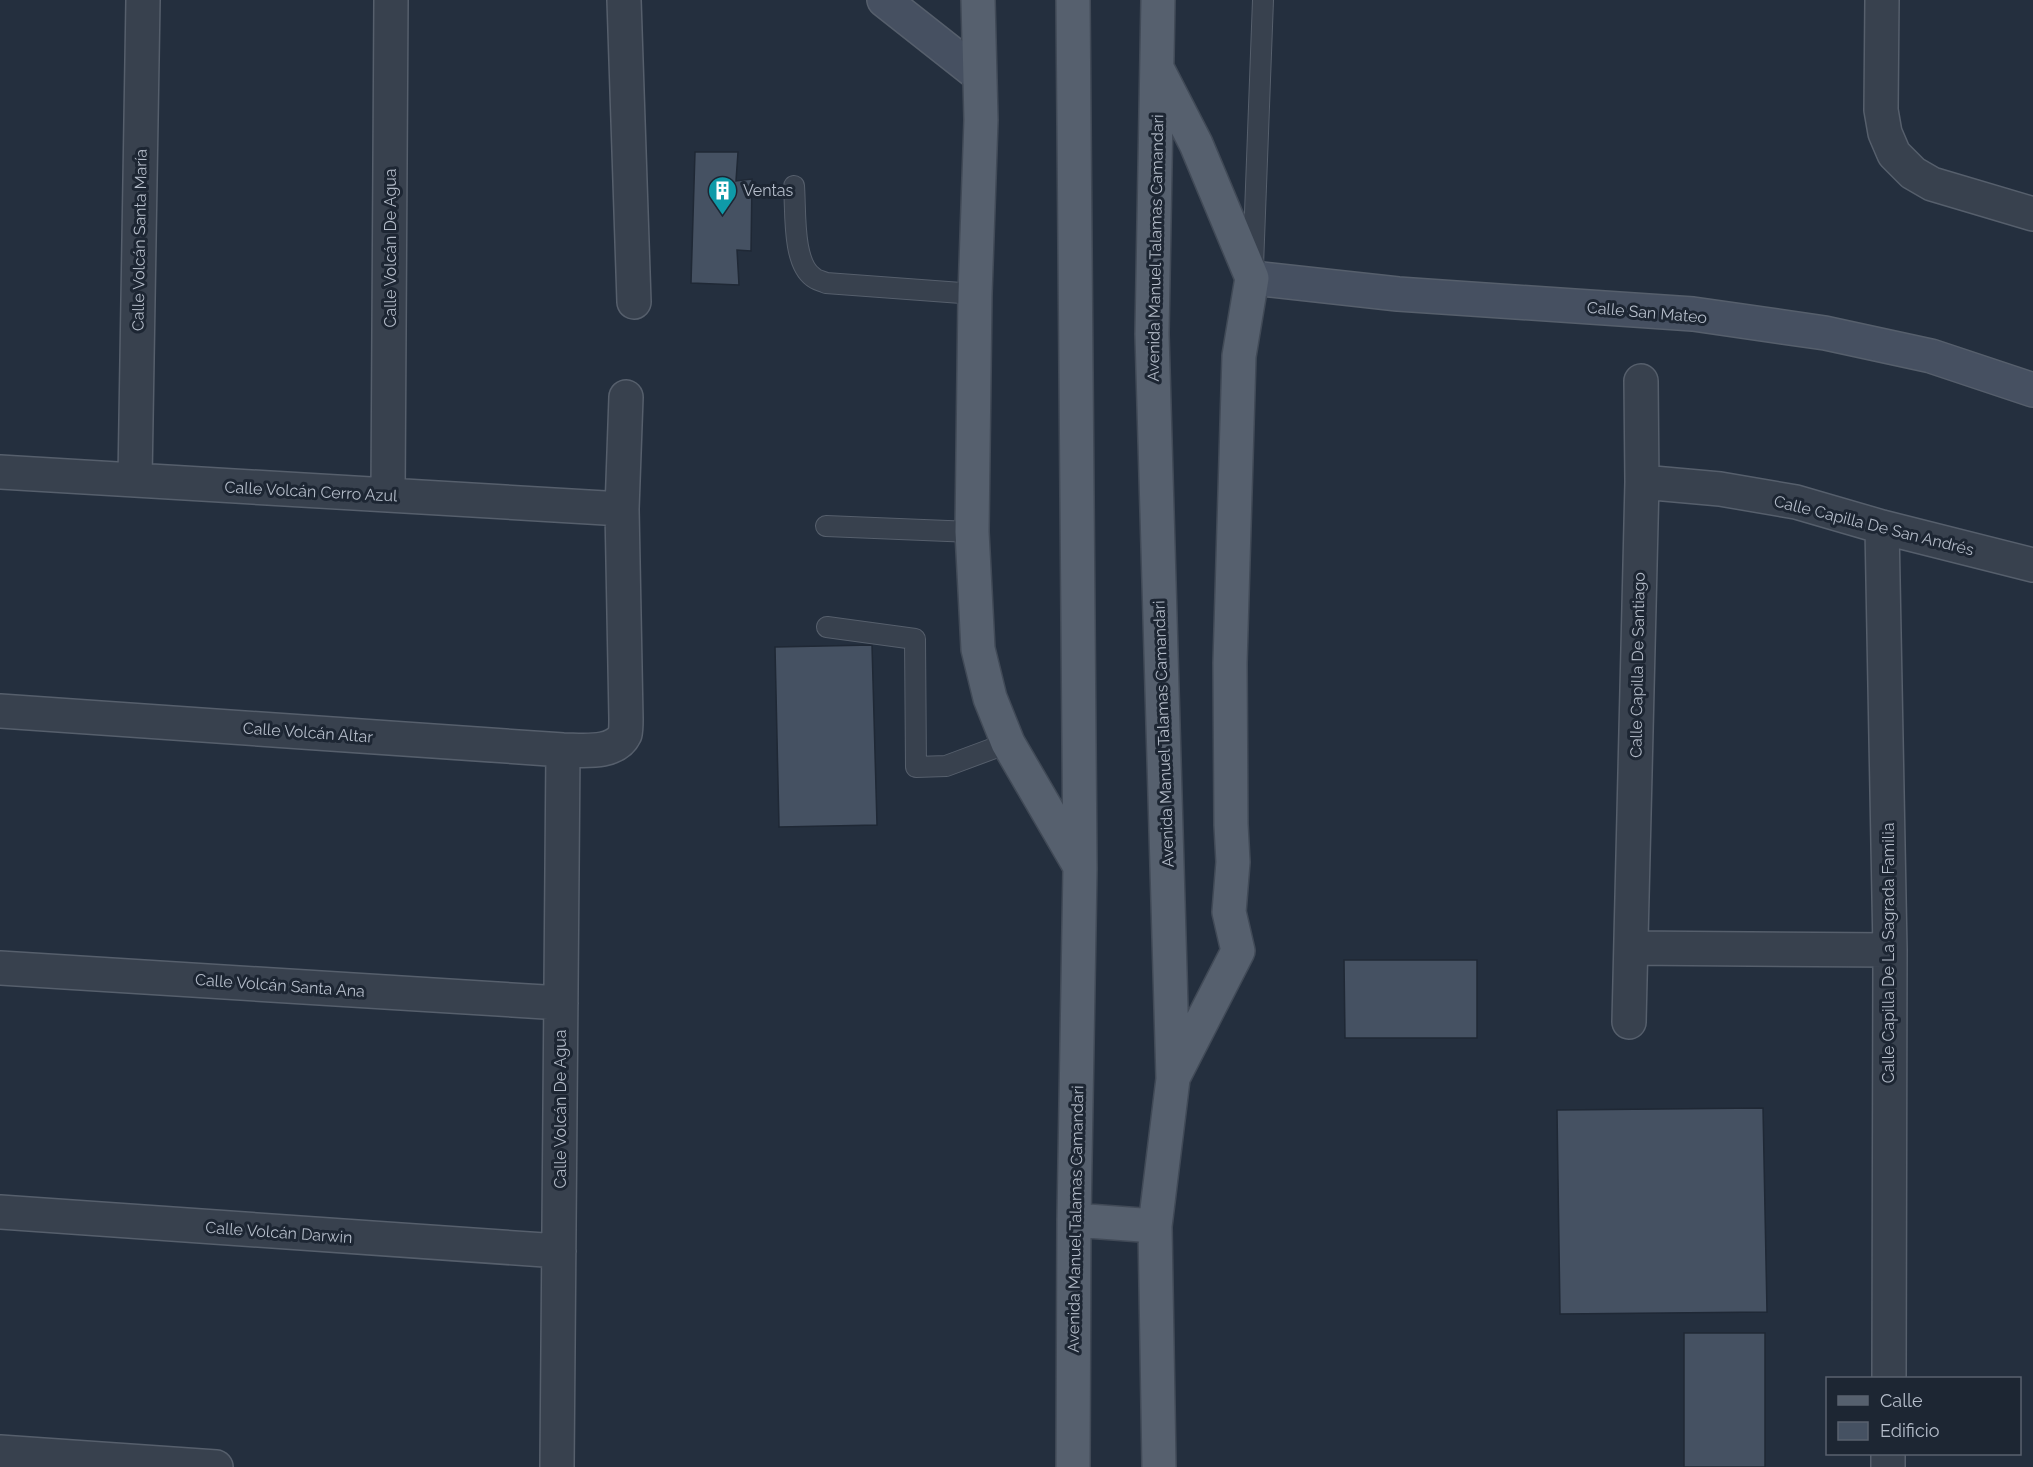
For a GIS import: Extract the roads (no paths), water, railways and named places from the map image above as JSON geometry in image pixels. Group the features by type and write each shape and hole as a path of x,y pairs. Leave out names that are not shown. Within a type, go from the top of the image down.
{"main road":[{"path":"978,0 981,120 975,294 972,532 978,649 990,698 1008,743 1080,868"},
{"name":"Avenida Manuel Talamas Camandari","path":"1072,1464 1080,868 1073,0"},
{"name":"Avenida Manuel Talamas Camandari","path":"1158,0 1152,334 1173,1078 1155,1226 1159,1467"},
{"path":"1157,69 1196,144 1252,278 1239,356 1231,640 1233,862 1229,912 1238,951 1173,1078"},
{"path":"1074,1220 1155,1226"}],"street":[{"name":"Calle Volcán Santa María","path":"135,480 143,0"},
{"name":"Calle Volcán De Agua","path":"388,495 391,0"},
{"path":"624,0 634,302"},
{"path":"884,0 979,75"},
{"path":"1882,0 1881,110 1885,133 1894,154 1913,173 1932,184 2033,214"},
{"name":"Calle San Mateo","path":"1252,278 1398,294 1693,314 1825,333 1931,356 2033,390"},
{"name":"Calle Capilla De Santiago","path":"1629,1022 1641,482 1641,381"},
{"path":"622,509 626,397"},
{"name":"Calle Volcán Cerro Azul","path":"0,472 622,509"},
{"name":"Calle Capilla De San Andrés","path":"1641,482 1720,489 1796,502 1882,527 2033,565"},
{"name":"Calle Volcán Altar","path":"0,711 563,750 600,749 615,746 625,734 626,719 622,509"},
{"name":"Calle Capilla De La Sagrada Familia","path":"1882,527 1890,950 1888,1377"},
{"name":"Calle Volcán De Agua","path":"557,1467 563,750"},
{"path":"1631,948 1890,950"},
{"name":"Calle Volcán Santa Ana","path":"0,968 561,1003"},
{"name":"Calle Volcán Darwin","path":"0,1212 559,1251"},
{"path":"0,1452 216,1467"}],"lane":[{"path":"1252,278 1263,0"},
{"path":"794,186 798,249 803,267 813,278 826,283 975,294"},
{"path":"826,526 972,532"},
{"path":"827,627 915,639 916,767 946,766 1008,743"}],"place":[{"name":"Ventas","path":"722,216"}]}
